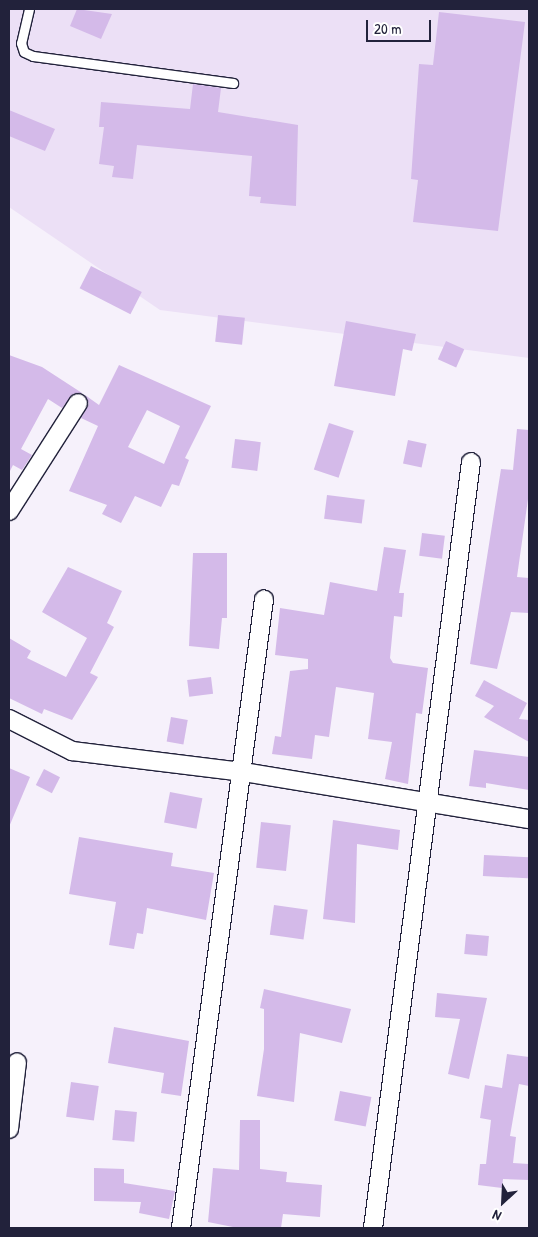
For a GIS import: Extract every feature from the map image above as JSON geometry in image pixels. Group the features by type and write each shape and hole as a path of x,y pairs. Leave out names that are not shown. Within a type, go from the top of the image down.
{"street":[{"path":"9,511 78,403"},
{"path":"373,1228 429,803 471,462"},
{"path":"181,1228 244,772 264,599"},
{"path":"11,724 72,751 244,772 529,819"},
{"path":"9,1129 17,1062"}],"lane":[{"path":"29,9 21,43 33,56 233,83"}],"shaded area":[{"path":"9,9 529,9 529,358 160,310 9,207"}],"building":[{"path":"77,9 112,14 101,39 70,26"},
{"path":"439,12 525,22 498,231 413,222 418,180 411,179 419,64 433,65"},
{"path":"193,84 221,88 218,112 298,125 296,206 260,203 261,197 249,196 252,156 137,145 133,179 112,177 114,166 99,164 104,127 99,127 101,102 190,109"},
{"path":"9,110 55,129 45,151 9,136"},
{"path":"91,266 142,292 130,314 80,288"},
{"path":"218,315 245,318 242,345 215,342"},
{"path":"346,321 416,334 412,351 403,349 395,396 334,386"},
{"path":"446,341 464,349 456,367 438,359"},
{"path":"9,355 42,367 82,393 73,394 62,408 48,399 21,449 32,455 22,470 13,465 9,473"},
{"path":"119,365 211,406 185,458 189,460 179,486 172,484 161,507 135,496 121,523 102,514 107,505 69,491 98,426 81,418 89,404 85,395 99,405","holes":["147,410 180,426 164,464 128,447"]},
{"path":"329,423 354,431 339,478 314,470"},
{"path":"517,429 529,430 529,492 517,577 529,578 529,613 511,612 497,669 470,664 501,469 513,470"},
{"path":"235,439 261,442 257,471 231,468"},
{"path":"408,440 427,444 422,467 403,463"},
{"path":"327,495 365,500 362,523 324,519"},
{"path":"422,533 445,536 442,559 419,556"},
{"path":"384,547 406,550 399,593 404,593 402,617 394,616 390,658 393,663 428,668 422,714 416,713 408,784 385,779 392,742 368,739 374,693 336,687 329,737 315,735 312,759 272,754 275,736 281,737 290,671 308,669 308,659 275,655 280,608 324,615 330,582 377,591"},
{"path":"193,553 227,553 227,618 222,618 219,649 189,646"},
{"path":"68,567 122,591 107,623 114,627 90,673 98,677 72,720 44,709 42,714 9,698 9,638 31,651 27,658 66,677 87,638 42,612"},
{"path":"211,677 213,694 189,697 187,680"},
{"path":"484,680 527,703 519,719 529,720 529,742 484,717 494,706 475,696"},
{"path":"171,717 188,720 183,745 167,742"},
{"path":"474,750 529,757 529,790 486,783 486,788 469,786"},
{"path":"9,768 30,777 9,827"},
{"path":"44,769 60,777 52,793 36,785"},
{"path":"170,792 202,798 196,829 164,822"},
{"path":"333,820 400,830 398,850 357,844 355,923 323,919"},
{"path":"261,822 291,825 286,871 256,868"},
{"path":"79,837 173,853 171,866 214,873 206,920 147,908 143,934 137,933 134,949 109,945 116,902 69,894"},
{"path":"484,855 529,857 528,878 483,876"},
{"path":"274,905 308,910 303,939 270,935"},
{"path":"466,934 489,936 487,956 464,954"},
{"path":"264,989 351,1009 342,1043 300,1033 294,1102 257,1096 264,1049 264,1009 260,1008"},
{"path":"437,993 487,998 469,1079 448,1074 460,1019 435,1017"},
{"path":"114,1027 189,1041 181,1096 161,1093 164,1073 108,1063"},
{"path":"507,1054 529,1057 529,1086 519,1084 510,1136 516,1137 513,1163 529,1164 529,1180 503,1179 502,1188 478,1185 480,1164 486,1164 491,1120 480,1118 485,1085 502,1088"},
{"path":"71,1082 99,1086 94,1121 66,1117"},
{"path":"340,1091 371,1097 366,1127 334,1120"},
{"path":"115,1110 137,1112 134,1142 112,1140"},
{"path":"240,1120 260,1120 260,1169 287,1172 286,1182 322,1185 320,1217 283,1214 281,1228 238,1228 208,1222 213,1168 239,1170"},
{"path":"94,1168 124,1169 124,1183 175,1191 169,1219 139,1213 141,1202 94,1201"}]}
